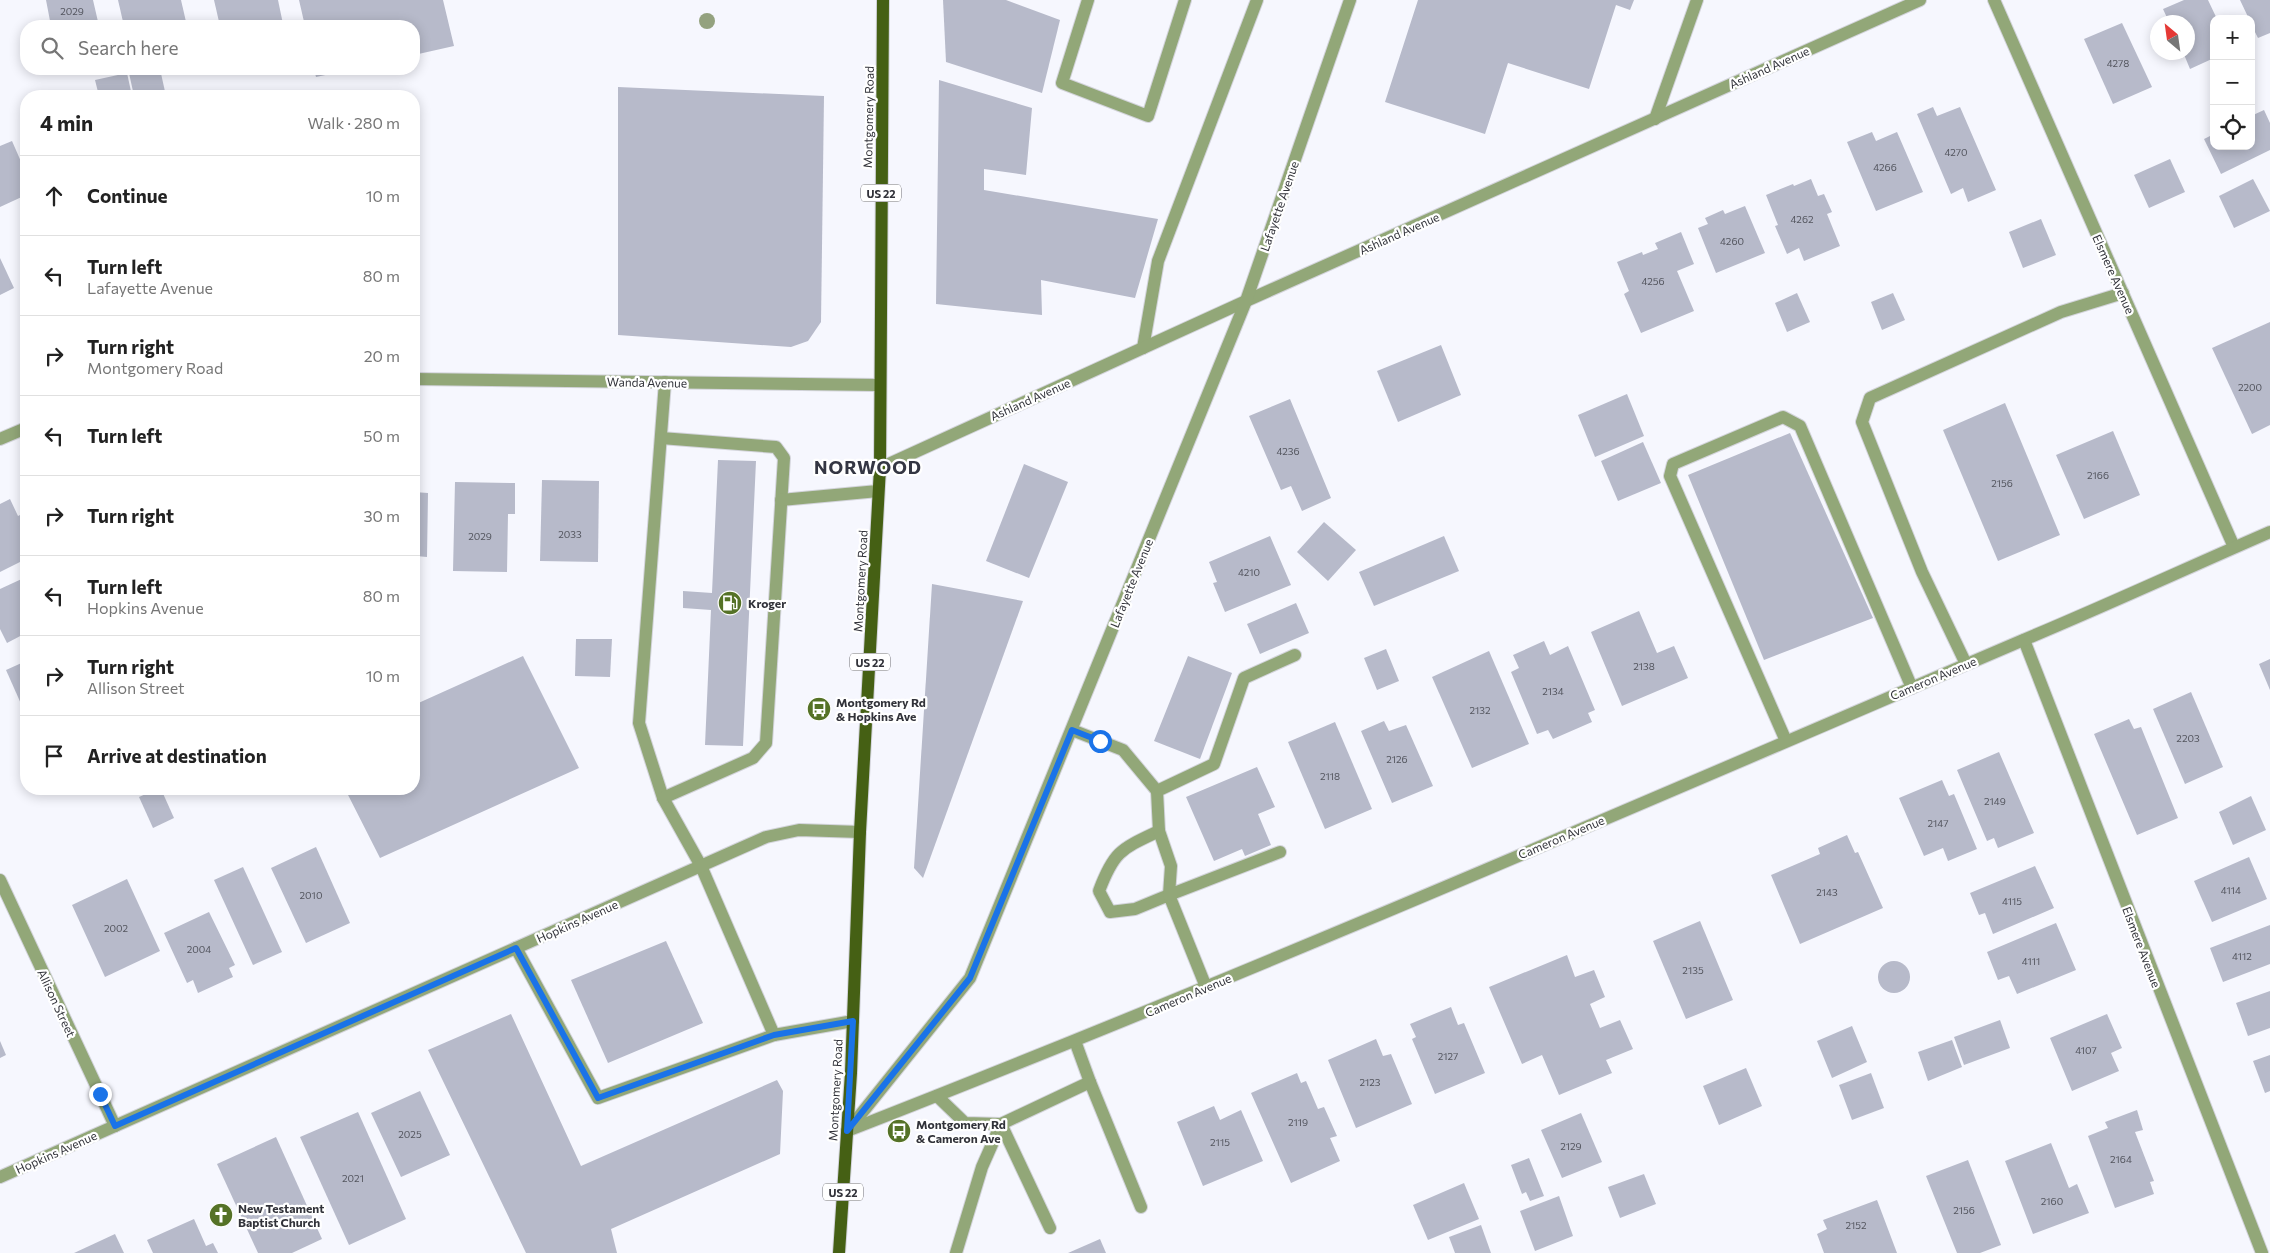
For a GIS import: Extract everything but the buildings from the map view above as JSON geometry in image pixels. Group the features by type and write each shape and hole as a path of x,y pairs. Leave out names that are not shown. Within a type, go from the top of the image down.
{"main road":[{"name":"Montgomery Road","path":"839,1253 853,1021 860,832 865,780 880,468 879,385 884,0"}],"street":[{"path":"1088,0 1062,82 1148,116 1185,0"},
{"path":"1143,348 1158,261 1257,0"},
{"name":"Lafayette Avenue","path":"847,1131 970,978 1246,301 1350,0"},
{"path":"1655,119 1697,0"},
{"name":"Ashland Avenue","path":"880,468 1246,301 1920,0"},
{"name":"Elsmere Avenue","path":"1994,0 2234,547"},
{"path":"1966,664 1922,572 1862,422 1870,398 2061,312 2123,293"},
{"name":"Wanda Avenue","path":"420,379 879,385"},
{"path":"665,382 639,723 663,798 701,866 774,1035"},
{"path":"1786,741 1670,476 1673,464 1783,417 1800,426 1912,688"},
{"path":"0,439 20,431"},
{"path":"661,438 776,447 784,458 766,743 753,758 663,798"},
{"path":"781,500 878,490"},
{"name":"Cameron Avenue","path":"847,1131 1206,987 1912,688 2270,532"},
{"name":"Elsmere Avenue","path":"2024,640 2262,1253"},
{"path":"1157,791 1214,764 1244,678 1295,655"},
{"path":"1072,730 1123,750 1157,791 1159,831 1171,866 1169,896 1206,987"},
{"name":"Hopkins Avenue","path":"0,1177 766,837 799,830 860,832"},
{"path":"1159,831 1126,846 1109,866 1099,892 1110,912 1135,909 1280,852"},
{"name":"Allison Street","path":"0,880 115,1126"},
{"path":"516,948 598,1098 774,1035 853,1021"},
{"path":"1075,1041 1141,1207"},
{"path":"937,1096 965,1123 1001,1124 1090,1082"},
{"path":"1001,1124 1050,1228"},
{"path":"956,1253 982,1167 1001,1124"}],"place":[{"name":"Kroger","path":"730,603"},
{"name":"Montgomery Rd & Hopkins Ave","path":"819,709"},
{"name":"Montgomery Rd & Cameron Ave","path":"899,1131"},
{"name":"New Testament Baptist Church","path":"221,1215"}],"district":[{"name":"NORWOOD","path":"868,467"}],"route":[{"path":"100,1094 115,1126 516,948 598,1098 774,1035 853,1021 847,1131 970,978 1072,730 1100,741"}]}
